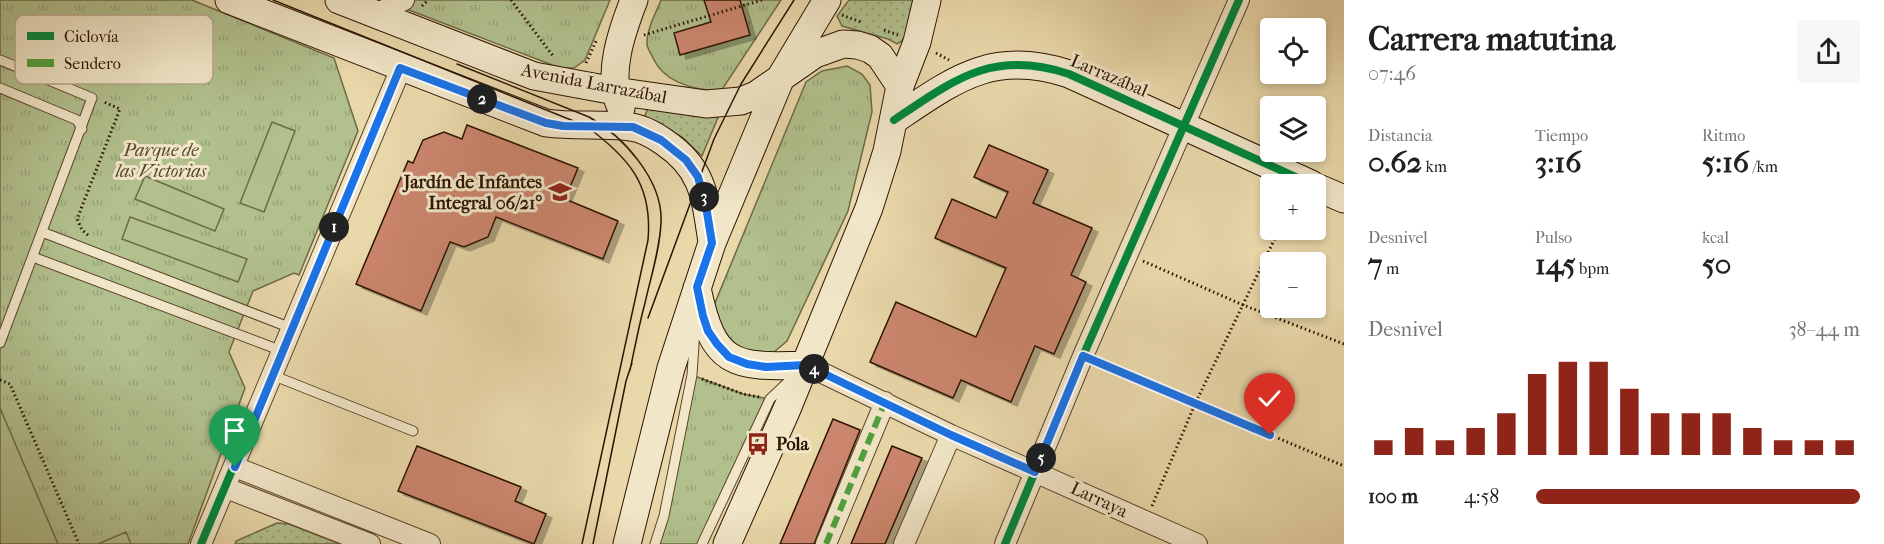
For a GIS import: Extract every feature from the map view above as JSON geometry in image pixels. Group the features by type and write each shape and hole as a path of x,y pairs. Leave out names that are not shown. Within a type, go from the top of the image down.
{"main road":[{"name":"Avenida Larrazábal","path":"229,0 277,9 400,68 546,123 563,126 633,127 661,140 676,151 698,177 706,206 712,243"},
{"name":"Avenida Larrazábal","path":"339,0 534,76 615,91 706,104 741,101 756,95 815,54 843,44 870,49 880,56 900,86"},
{"path":"633,127 622,110 615,91 621,41 634,0"},
{"path":"727,544 806,365 879,181 900,86 917,42 927,0"},
{"path":"627,544 671,368 712,243 782,75 826,2"},
{"name":"Larrazábal","path":"894,120 962,78 998,66 1036,65 1069,74 1289,174"},
{"path":"1326,191 1344,199"},
{"path":"697,287 708,331 729,357 747,364 766,367 806,365"}],"street":[{"path":"374,15 404,0"},
{"path":"1005,544 1083,356 1239,0"},
{"path":"201,544 400,68"},
{"name":"Larraya","path":"806,365 951,435 1197,544"},
{"path":"826,544 885,402"},
{"path":"904,544 951,435"},
{"path":"235,467 430,544"},
{"path":"226,488 370,544"}],"lane":[{"path":"0,60 15,66"},
{"path":"0,343 92,98 58,84"},
{"path":"0,88 76,120 82,129"},
{"path":"42,232 291,328"},
{"path":"33,257 282,351"},
{"path":"655,544 664,516 692,375 697,287"},
{"path":"702,544 770,399 806,365"},
{"path":"273,375 413,432"}],"path":[{"path":"511,0 558,63"},
{"path":"586,64 599,34 621,41 762,0"},
{"path":"826,2 837,13 867,24"},
{"path":"877,28 917,42 952,62 962,78"},
{"path":"90,236 82,230 77,219 120,109 92,98"},
{"path":"1145,522 1195,404 1274,240"},
{"path":"1128,254 1244,305 1344,344"},
{"path":"1083,356 1344,466"},
{"path":"692,375 743,394 770,399"},
{"path":"0,380 10,384 79,544"}],"green space":[{"name":"Parque de las Victorias","path":"0,0 192,0 334,58 358,131 299,275 294,273 253,291 229,352 245,388 188,544 0,544"},
{"path":"414,0 610,0 585,60 574,68 560,68 409,10"},
{"path":"661,0 781,0 721,91 682,84 673,80 658,67 648,48 647,39"},
{"path":"849,0 916,0 907,38 897,44 888,39 842,26 837,16"},
{"path":"847,66 862,74 870,85 872,112 848,211 787,341 774,352 733,351 716,319 715,303 806,82 822,71"},
{"path":"649,106 719,115 702,156 682,137 648,122 645,115"},
{"path":"272,122 295,131 264,212 240,203"},
{"path":"145,176 224,209 215,231 135,199"},
{"path":"130,217 247,259 238,282 122,239"},
{"path":"692,375 743,394 770,399 702,544 655,544"},
{"path":"0,408 58,544 0,544"},
{"path":"277,523 289,524 340,544 235,544 236,541"},
{"path":"126,532 131,544 98,544"}],"building":[{"path":"704,0 740,0 750,35 680,55 674,33 711,22"},
{"path":"467,125 578,168 565,199 618,221 603,259 496,217 488,237 464,247 450,242 421,311 356,284 408,161 413,163 423,140 444,132 462,139"},
{"path":"989,145 1048,170 1033,203 1092,228 1071,275 1086,282 1054,354 1035,346 1011,402 961,380 953,398 870,362 896,302 976,337 1006,268 935,238 952,199 996,218 1008,192 974,177"},
{"path":"833,419 860,430 814,544 780,544"},
{"path":"417,446 521,487 515,501 546,514 534,544 398,491"},
{"path":"892,446 922,458 885,544 851,544"}],"tram line":[{"path":"273,0 586,126 614,149 635,174 642,187 646,203 648,240 582,544"},
{"path":"648,318 714,139 741,84 794,0"},
{"path":"457,64 589,117 627,147 648,175 660,206 661,222 655,262 630,370"},
{"path":"593,544 626,381 632,363"}],"marked path":[{"path":"826,544 885,402"}],"cycle path":[{"path":"1005,544 1083,356 1239,0"},
{"path":"894,120 936,92 976,72 1018,65 1042,67 1069,74 1289,174"},
{"path":"201,544 401,68"}],"place":[{"name":"Jardín de Infantes Integral 06/21°","path":"560,192"},
{"name":"Pola","path":"758,444"}],"route":[{"path":"235,467 400,68 546,123 563,126 633,127 661,140 676,151 686,160 698,177 706,206 712,243 697,287 708,331 729,357 747,364 766,367 806,365 951,435 1035,472 1083,356 1270,435"}]}
